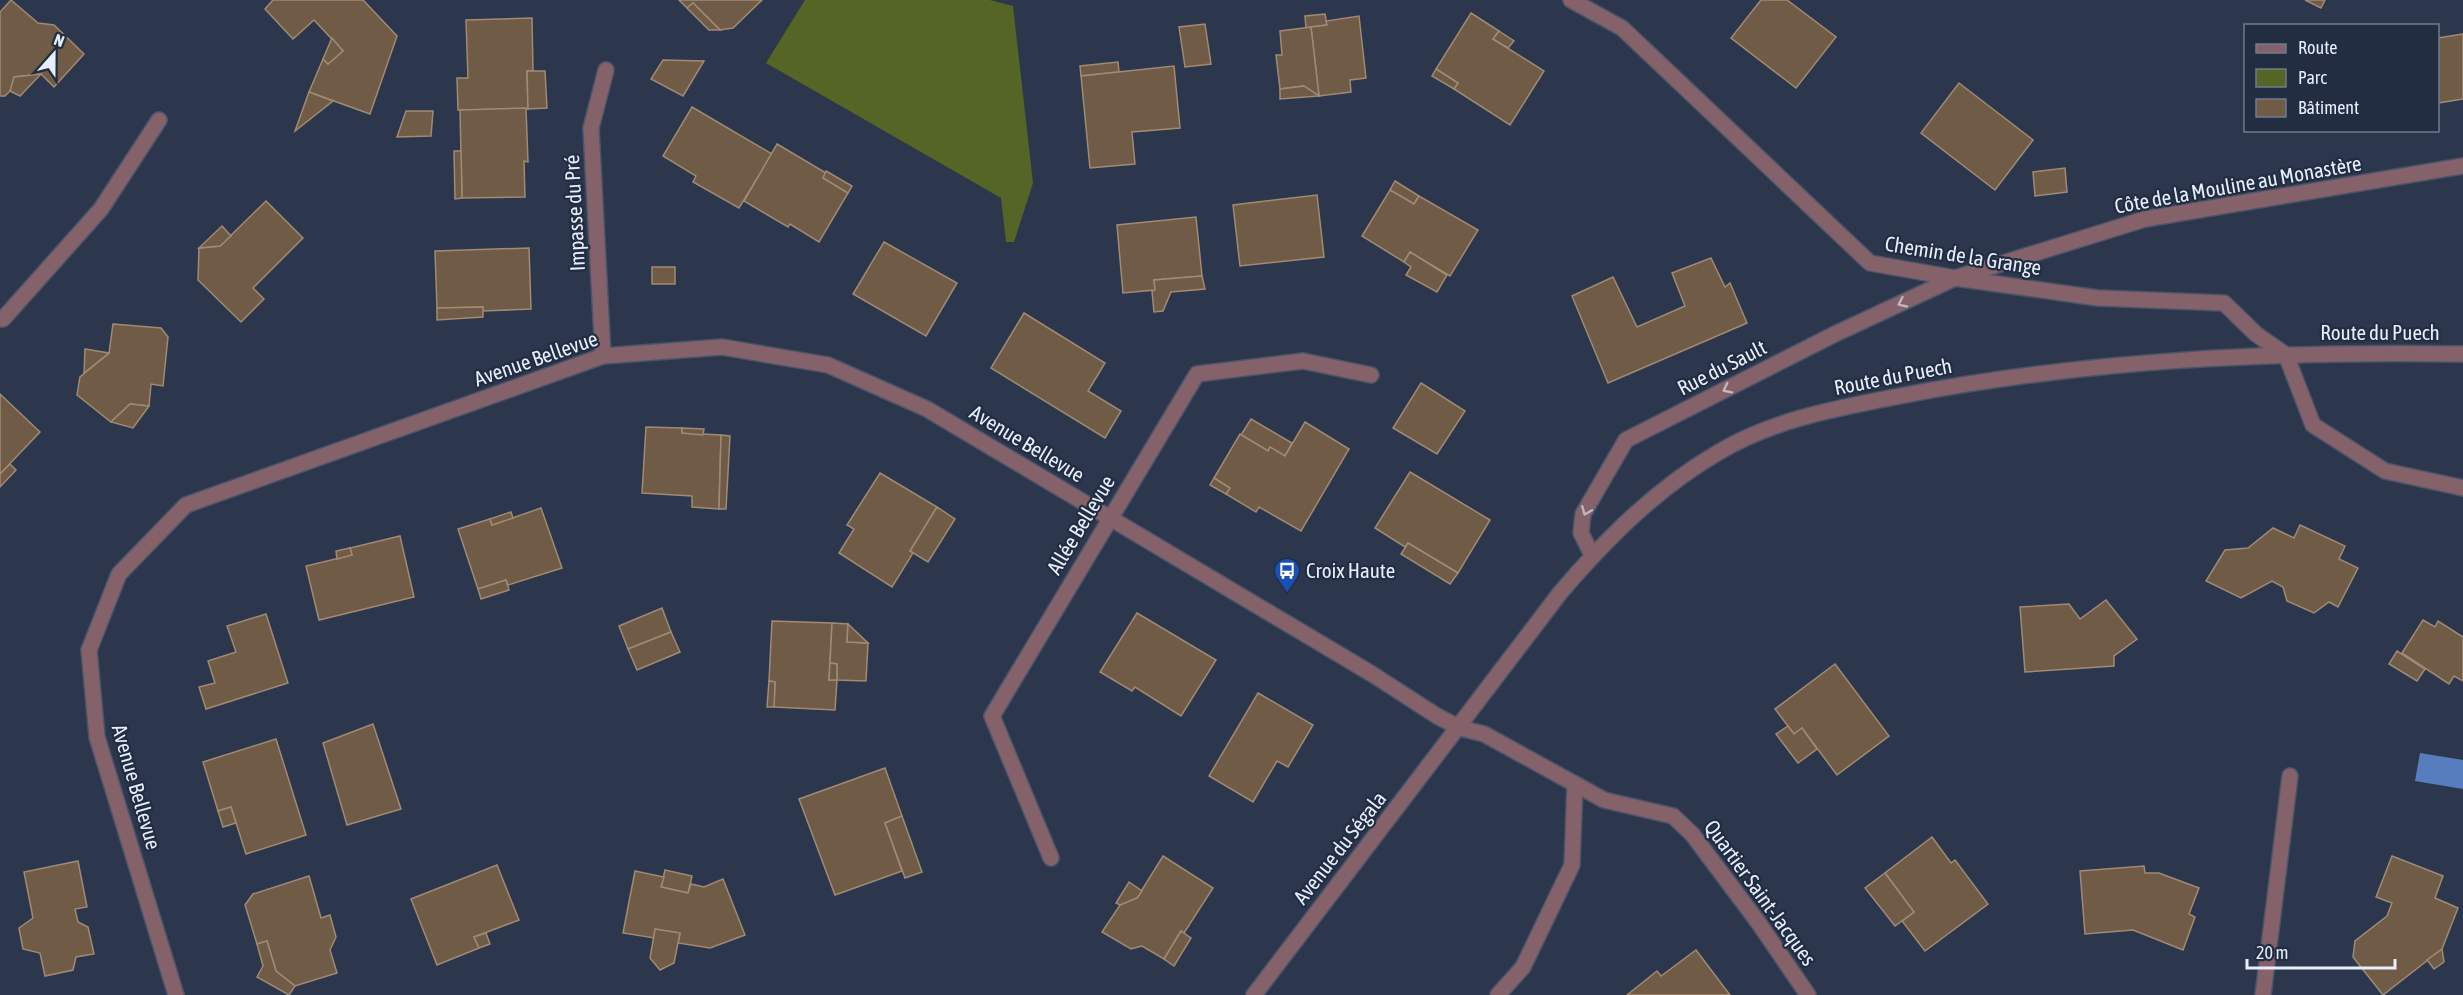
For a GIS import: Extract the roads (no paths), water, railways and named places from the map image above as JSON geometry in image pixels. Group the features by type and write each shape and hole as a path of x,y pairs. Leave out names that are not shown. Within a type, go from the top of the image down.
{"street":[{"name":"Chemin de la Grange","path":"1571,0 1622,28 1870,263 1955,278 2098,298 2224,303 2256,334 2286,356"},
{"name":"Impasse du Pré","path":"603,356 591,128 606,70"},
{"path":"0,319 3,319 101,208 159,120"},
{"name":"Côte de la Mouline au Monastère","path":"1955,278 2145,219 2463,166"},
{"name":"Rue du Sault","path":"1592,555 1581,533 1583,514 1626,440 1835,334 1955,278"},
{"name":"Avenue Bellevue","path":"176,995 97,737 90,650 119,574 186,505 603,356 722,346 828,365 927,410 1460,728"},
{"name":"Route du Puech","path":"1460,728 1560,593 1592,555 1655,495 1720,451 1772,427 1834,409 1958,385 2111,366 2286,356 2463,354"},
{"path":"2286,356 2313,425 2385,471 2463,488"},
{"name":"Allée Bellevue","path":"1051,858 992,716 1197,375 1303,361 1371,375"},
{"name":"Quartier Saint-Jacques","path":"1460,728 1484,734 1604,800 1673,816 1692,834 1758,922 1808,995"},
{"name":"Avenue du Ségala","path":"1254,995 1460,728"},
{"path":"2263,995 2290,776"},
{"path":"1498,995 1523,967 1572,865 1575,784"}],"water":[{"path":"2420,753 2463,760 2463,789 2415,781"}],"place":[{"name":"Croix Haute","path":"1287,594"}]}
